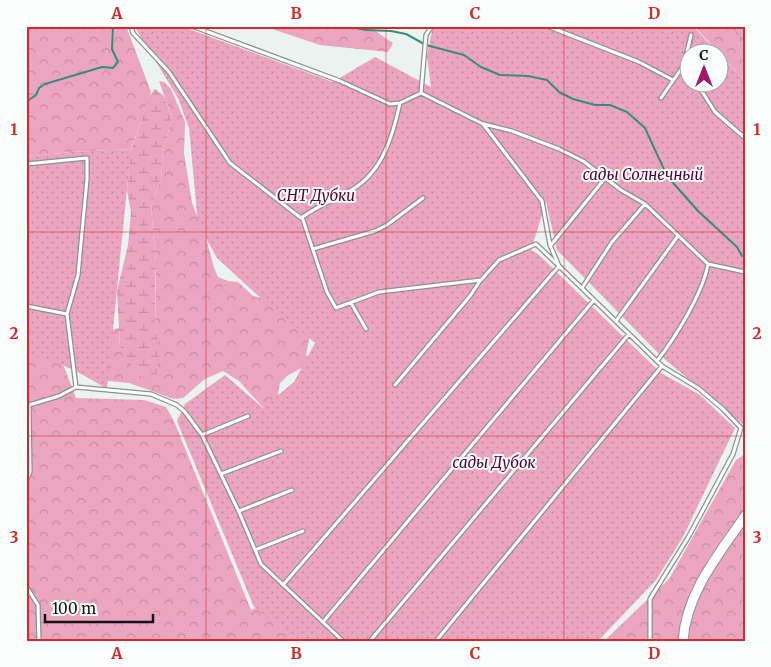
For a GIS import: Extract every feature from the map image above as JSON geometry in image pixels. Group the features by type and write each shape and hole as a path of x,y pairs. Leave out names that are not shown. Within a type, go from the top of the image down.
{"street":[{"path":"683,641 684,627 693,597 745,516"}],"lane":[{"path":"131,26 133,33 169,72 230,163 302,217 327,292 336,308 379,292 481,280"},
{"path":"192,26 340,82 390,104 400,103 421,93"},
{"path":"421,93 426,35 432,26"},
{"path":"547,26 639,62 673,80"},
{"path":"689,42 691,35"},
{"path":"661,98 678,73"},
{"path":"702,92 715,112 745,138"},
{"path":"421,93 483,124 512,131 584,161 621,190 645,204 708,264 745,272"},
{"path":"302,217 354,189 375,171 394,130 400,103"},
{"path":"483,124 542,201 550,246 559,266"},
{"path":"26,164 87,158 87,179 78,275 67,314 76,387"},
{"path":"550,246 606,177"},
{"path":"313,249 375,231 387,225 422,198"},
{"path":"582,288 612,242 645,204"},
{"path":"616,321 678,236"},
{"path":"395,385 499,260 536,244 662,366 698,388 724,409 743,428 733,454 689,536 650,599 650,641"},
{"path":"657,361 671,343 705,278 708,264"},
{"path":"283,585 559,266"},
{"path":"323,622 594,300"},
{"path":"350,303 366,329"},
{"path":"26,306 67,314"},
{"path":"370,641 629,334"},
{"path":"436,641 662,366"},
{"path":"26,481 30,472 29,405 59,396 76,387 150,394 177,405 185,412 202,436 261,564 343,641"},
{"path":"202,436 248,416"},
{"path":"221,474 281,451"},
{"path":"238,512 292,490"},
{"path":"255,550 303,531"},
{"path":"26,586 38,605 39,641"}],"path":[{"path":"731,26 745,43"}],"green space":[{"path":"26,26 126,26 151,92 131,149 70,152 26,157"},
{"path":"136,26 181,26 333,82 375,57 431,87 427,56 433,26 693,26 708,42 678,42 678,92 728,92 728,63 745,81 745,426 662,357 557,250 546,202 531,250 538,254 661,373 700,395 735,428 683,537 656,580 598,641 300,641 254,607 177,421 185,404 225,375 263,408 294,382 315,343 217,258 198,224 189,128 178,98 136,29"},
{"path":"263,26 368,26 393,43 388,52 320,45"},
{"path":"694,26 745,26 745,81 728,63 728,42 709,42"},
{"path":"159,81 164,82 171,89 185,122 184,153 192,203 206,238 218,277 238,282 253,296 271,300 310,335 306,355 314,361 287,376 280,383 278,393 282,402 289,436 239,381 223,371 205,379 183,398 174,399 129,383 99,380 109,331 119,328 120,346 159,350 155,330 156,263 151,207 161,179 163,151 172,118"},
{"path":"155,89 164,96 172,118 163,151 161,179 151,207 156,263 155,330 160,350 156,375 152,385 135,371 120,346 117,291 128,245 131,212 127,191 130,153 149,97"},
{"path":"131,149 107,389 78,372 59,364 26,356 26,157 70,152"},
{"path":"26,356 43,357 63,364 76,398 144,400 166,407 173,419 251,610 266,604 326,641 26,641"},
{"path":"745,454 745,641 604,641 669,579 736,460"}],"waterway":[{"path":"26,102 36,95 39,88 45,84 102,67 113,68 118,62 112,49 113,26"},
{"path":"346,26 406,34 426,45 464,55 481,67 500,75 528,76 547,80 559,92 573,99 595,105 610,105 627,112 645,128 667,176 698,211 737,247 742,256"}],"park label":[{"name":"сады Солнечный","path":"643,174"},
{"name":"СНТ Дубки","path":"316,195"},
{"name":"сады Дубок","path":"494,462"}]}
